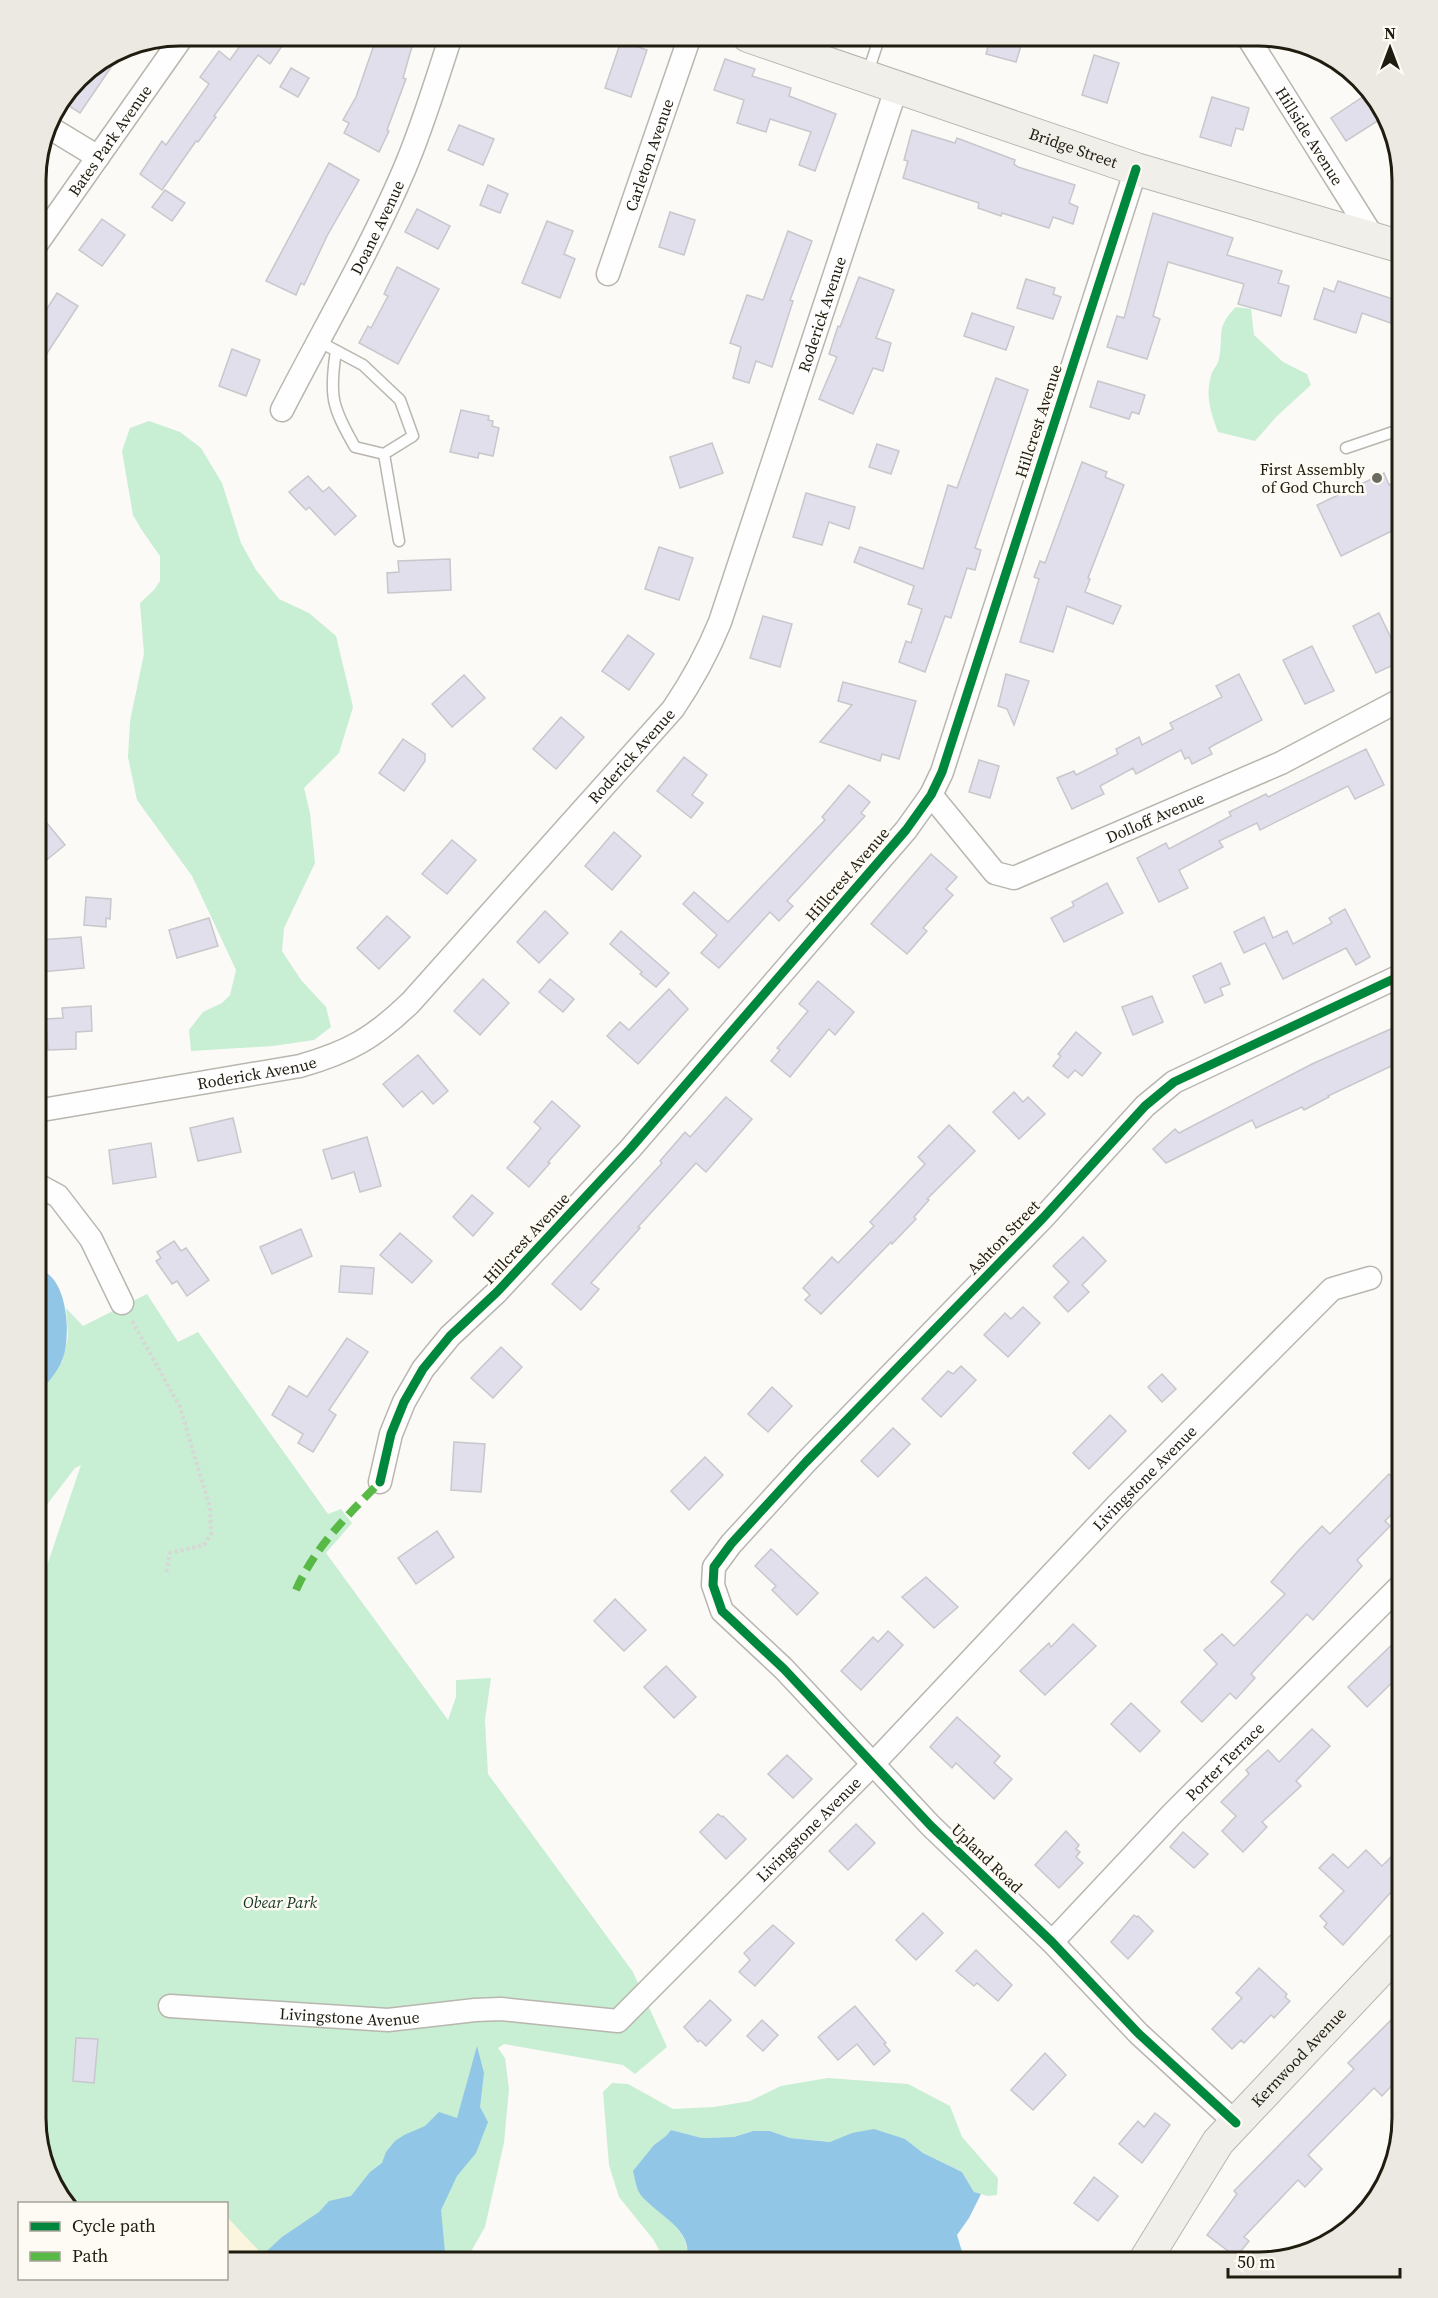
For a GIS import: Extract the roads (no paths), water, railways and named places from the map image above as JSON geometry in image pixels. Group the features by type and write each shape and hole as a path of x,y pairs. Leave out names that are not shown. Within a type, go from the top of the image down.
{"main road":[{"name":"Bridge Street","path":"780,47 1136,169 1388,242"},
{"name":"Kernwood Avenue","path":"1150,2252 1218,2142 1392,1958"}],"street":[{"name":"Doane Avenue","path":"282,410 326,346 419,135 448,46"},
{"name":"Carleton Avenue","path":"608,274 686,46"},
{"name":"Bates Park Avenue","path":"47,229 176,47"},
{"name":"Hillside Avenue","path":"1255,47 1388,242"},
{"name":"Roderick Avenue","path":"47,1109 300,1066 334,1056 364,1041 389,1023 411,1002 673,709 692,682 720,622 897,86"},
{"path":"56,132 98,157"},
{"name":"Hillcrest Avenue","path":"380,1482 391,1434 404,1402 423,1369 450,1336 497,1292 630,1149 906,830 930,795 942,772 1136,169"},
{"name":"Dolloff Avenue","path":"930,795 995,873 1014,878 1281,763 1392,704"},
{"name":"Ashton Street","path":"722,1611 713,1585 714,1567 731,1544 806,1462 1043,1218 1145,1106 1174,1082 1392,980"},
{"path":"46,1190 58,1196 91,1239 122,1303"},
{"name":"Livingstone Avenue","path":"170,2006 388,2020 501,2009 618,2021 873,1764 1117,1505 1332,1289 1370,1278"},
{"name":"Porter Terrace","path":"1052,1942 1172,1814 1392,1594"},
{"name":"Upland Road","path":"722,1611 784,1669 931,1826 1052,1942 1139,2034 1236,2123"}],"lane":[{"path":"867,75 876,47"},
{"path":"326,346 363,365 400,400 413,436 384,454 355,447 337,414 326,346"},
{"path":"1346,448 1392,432"},
{"path":"384,454 399,541"}],"water":[{"path":"46,1273 55,1281 61,1294 67,1324 65,1353 46,1384"},
{"path":"477,2046 484,2073 480,2107 488,2122 476,2153 457,2176 441,2210 445,2251 267,2251 282,2237 319,2212 329,2201 351,2196 370,2172 382,2163 386,2152 395,2141 425,2126 439,2112 457,2118"},
{"path":"874,2129 905,2139 923,2153 962,2172 974,2192 981,2194 957,2235 962,2252 688,2251 680,2232 640,2194 633,2171 654,2145 671,2130 702,2138 734,2137 753,2131 770,2131 790,2138 830,2142 852,2133"}],"place":[{"name":"First Assembly of God Church","path":"1377,478"}],"park label":[{"name":"Obear Park","path":"280,1902"}]}
